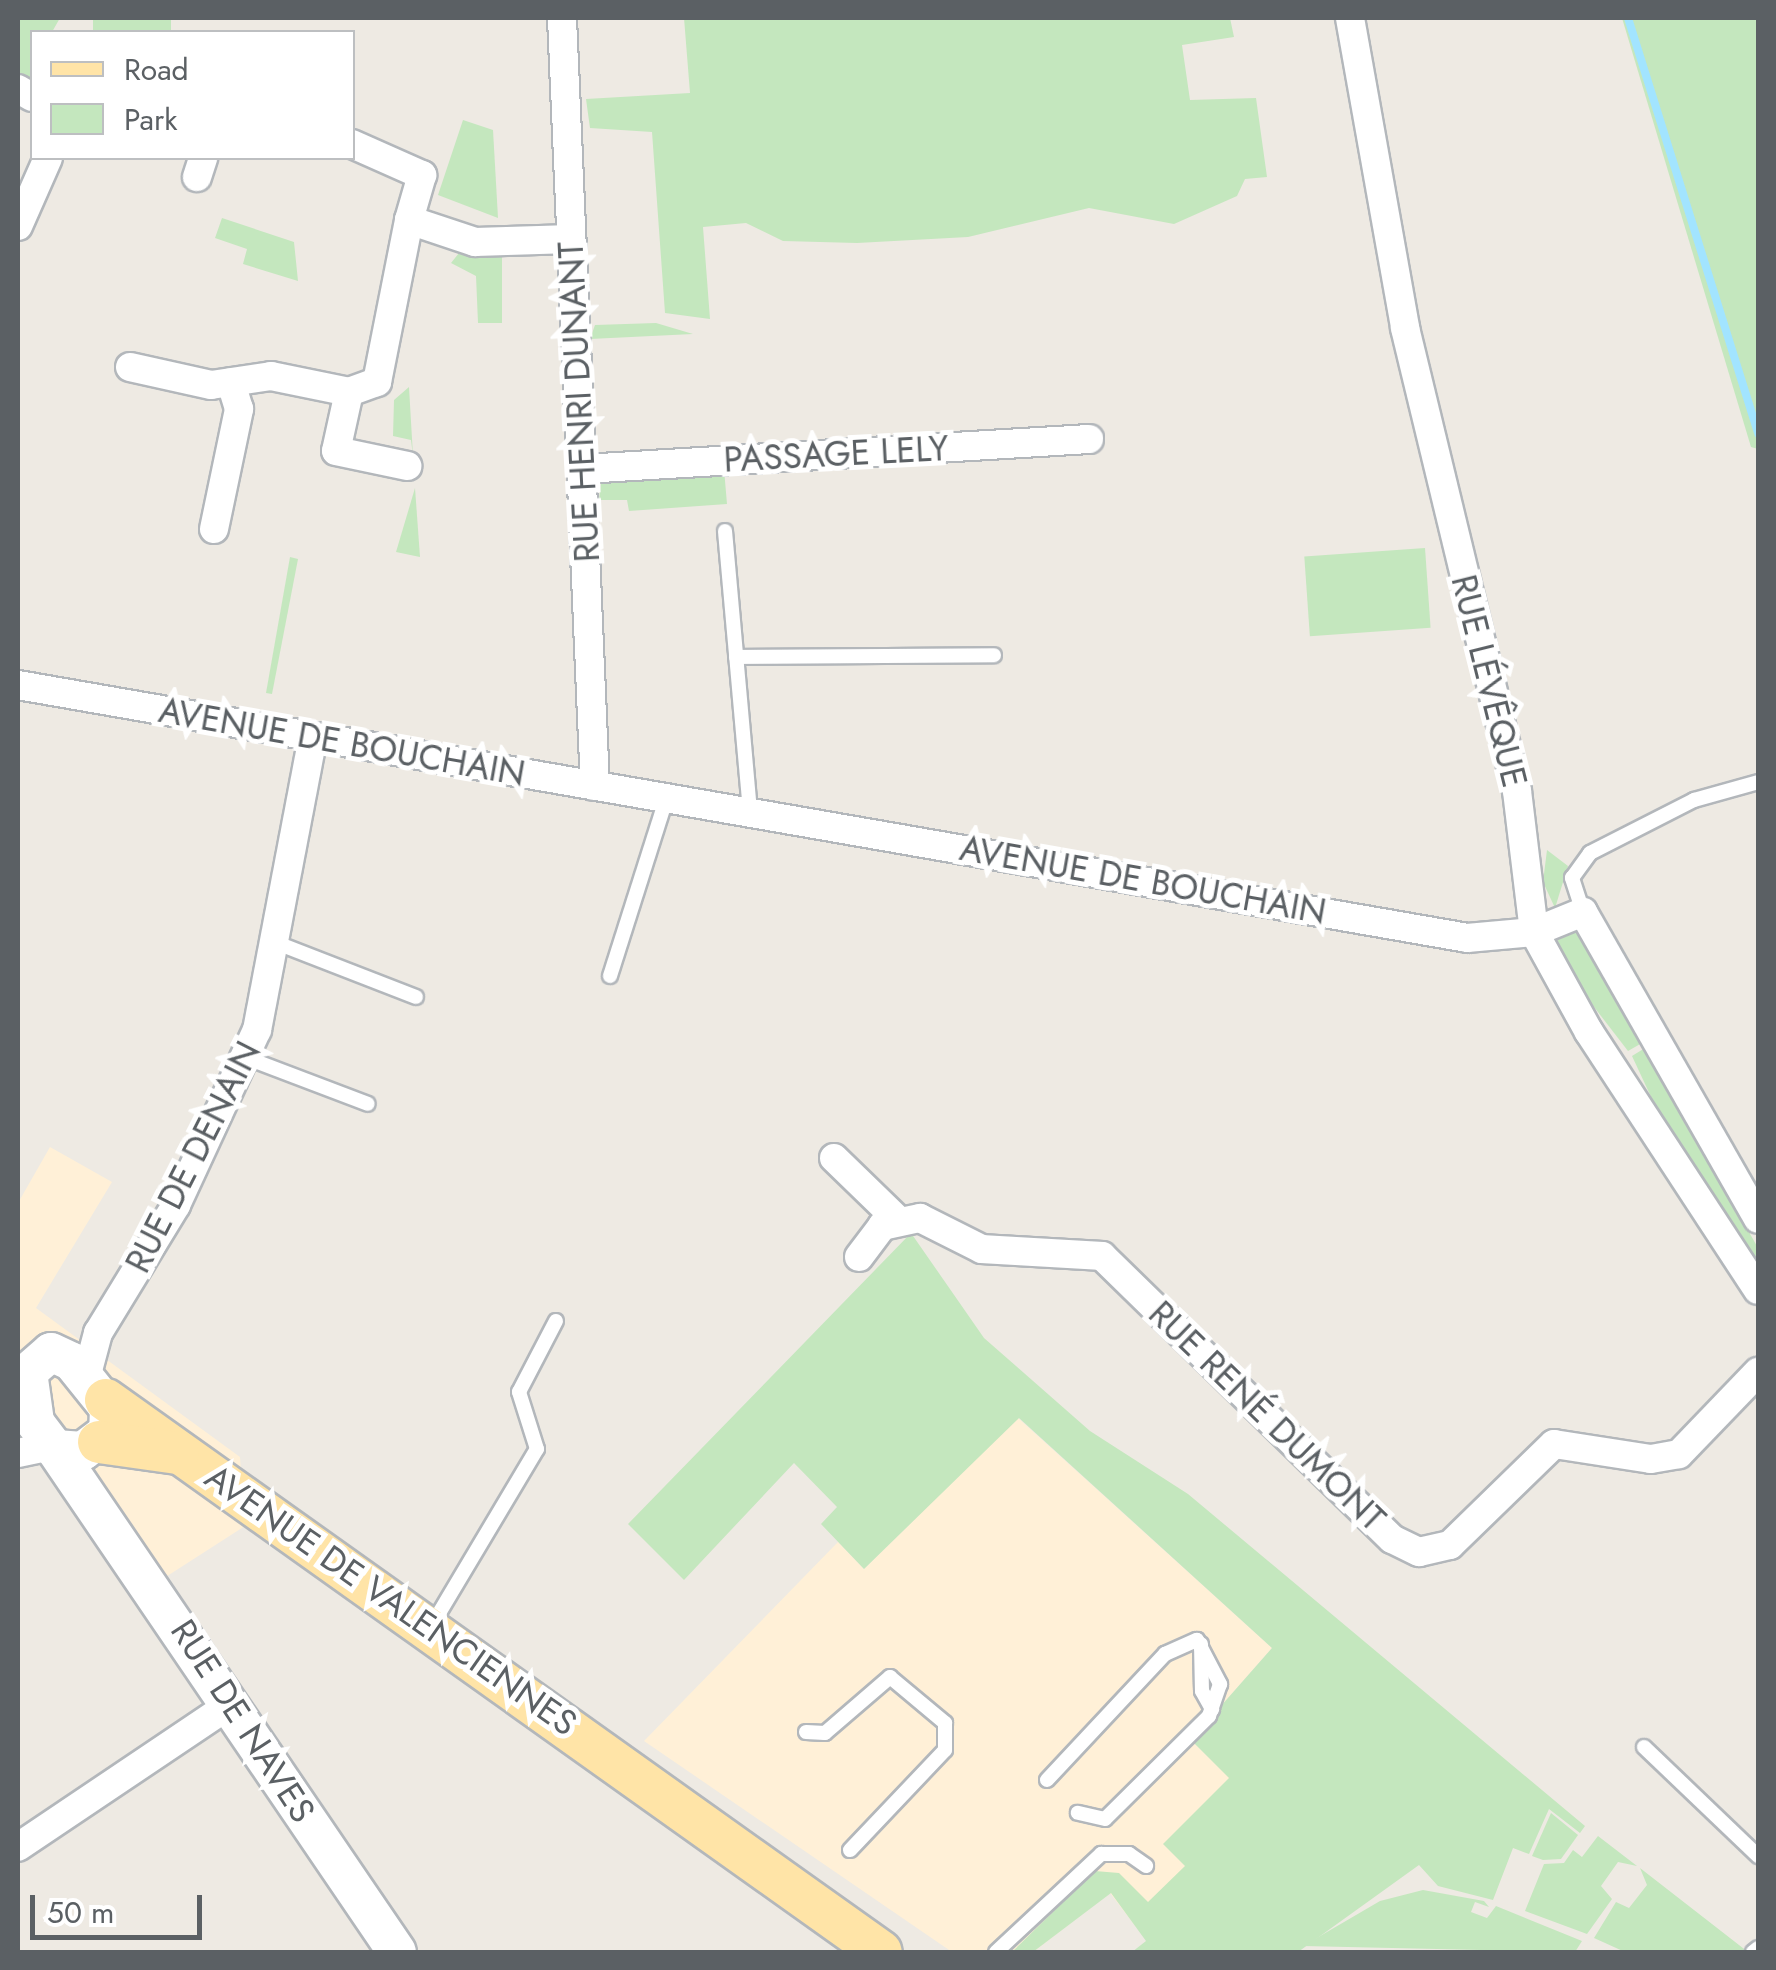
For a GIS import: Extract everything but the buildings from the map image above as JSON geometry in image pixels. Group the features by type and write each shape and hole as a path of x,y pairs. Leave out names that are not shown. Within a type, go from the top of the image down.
{"main road":[{"name":"AVENUE DE VALENCIENNES","path":"18,1330 54,1411 186,1456 881,1952"},
{"name":"RUE DE NAVES","path":"54,1411 87,1492 398,1952"},
{"name":"AVENUE DE VALENCIENNES","path":"594,1745 657,1776 911,1952"}],"street":[{"name":"RUE HENRI DUNANT","path":"562,18 595,786"},
{"name":"RUE LÉVÊQUE","path":"1350,18 1405,328 1518,791 1534,932 1588,1032 1758,1290"},
{"path":"130,367 231,382 271,376 349,392 377,382 409,220 422,175 355,145"},
{"path":"18,226 47,160"},
{"path":"409,220 474,242 571,239"},
{"path":"214,529 239,410 231,382"},
{"path":"349,392 336,450 407,466"},
{"name":"PASSAGE LELY","path":"583,469 1089,439"},
{"name":"AVENUE DE BOUCHAIN","path":"18,686 1467,938 1534,932 1584,912"},
{"name":"RUE DE DENAIN","path":"54,1411 176,1205 247,1058 277,943 312,737"},
{"path":"1584,912 1758,1219"},
{"path":"834,1158 897,1219 859,1257"},
{"name":"RUE RENÉ DUMONT","path":"897,1219 938,1220 982,1249 1102,1256 1392,1539 1419,1552 1450,1545 1554,1444 1662,1460 1679,1454 1758,1372"},
{"path":"18,1847 232,1704"}],"lane":[{"path":"725,531 750,814"},
{"path":"736,657 994,655"},
{"path":"1584,912 1572,878 1590,853 1694,800 1758,782"},
{"path":"610,976 666,799"},
{"path":"277,943 416,997"},
{"path":"247,1058 368,1104"},
{"path":"431,1628 536,1449 519,1392 556,1321"},
{"path":"1047,1780 1165,1654 1184,1638 1201,1644 1220,1684 1212,1709 1105,1819 1078,1813"},
{"path":"806,1732 826,1733 890,1678 945,1723 945,1750 850,1850"},
{"path":"1644,1747 1758,1856"},
{"path":"996,1952 1101,1854 1129,1854 1146,1866"}],"shaded area":[{"path":"50,1147 112,1182 36,1308 240,1457 245,1526 161,1580 18,1429 18,1203"},
{"path":"1018,1418 1272,1648 1191,1740 1266,1814 1147,1941 1110,1893 1033,1952 952,1952 644,1741 838,1542 864,1569"}],"green space":[{"path":"18,18 60,18 53,30 30,30 30,83 18,77"},
{"path":"93,18 171,18 171,30 93,30"},
{"path":"684,18 1230,18 1234,37 1182,45 1190,100 1256,98 1267,177 1245,179 1237,196 1174,224 1089,208 968,237 857,243 783,241 746,223 703,227 710,319 665,313 652,132 590,128 586,99 690,93"},
{"path":"1622,18 1758,18 1758,449 1751,447"},
{"path":"463,120 493,130 498,218 438,195"},
{"path":"222,218 294,242 298,281 243,264 247,249 215,238"},
{"path":"463,248 502,250 502,323 478,323 476,276 451,263"},
{"path":"656,323 693,334 590,339 595,325"},
{"path":"409,387 413,456 411,440 393,436 394,400"},
{"path":"724,469 727,504 629,511 627,500 599,500 601,482"},
{"path":"415,488 420,557 396,552"},
{"path":"1425,548 1431,628 1310,636 1304,556"},
{"path":"290,557 298,559 272,694 266,693"},
{"path":"1547,850 1568,866 1555,908 1543,882"},
{"path":"1569,932 1581,934 1642,1043 1628,1051 1574,981 1557,939"},
{"path":"1645,1048 1758,1248 1758,1272 1666,1129 1632,1056"},
{"path":"911,1233 984,1338 1090,1431 1188,1494 1585,1826 1580,1833 1549,1809 1529,1854 1513,1848 1493,1900 1438,1886 1419,1865 1298,1952 1132,1952 1146,1941 1111,1893 1033,1952 1012,1952 1095,1871 1119,1873 1148,1902 1185,1866 1163,1844 1229,1778 1191,1740 1272,1648 1019,1418 864,1569 821,1524 837,1507 794,1463 684,1580 628,1524"},
{"path":"1551,1813 1578,1835 1561,1859 1543,1860 1532,1856"},
{"path":"1598,1836 1637,1866 1618,1862 1601,1886 1612,1899 1587,1934 1525,1911 1544,1864 1564,1863 1573,1850 1582,1857"},
{"path":"1640,1868 1748,1952 1625,1952 1594,1938 1616,1902 1629,1908 1647,1885"},
{"path":"1423,1890 1484,1901 1489,1907 1475,1902 1471,1912 1487,1918 1496,1906 1582,1941 1575,1952 1303,1946 1380,1901"}],"waterway":[{"path":"1628,18 1758,434"}]}
